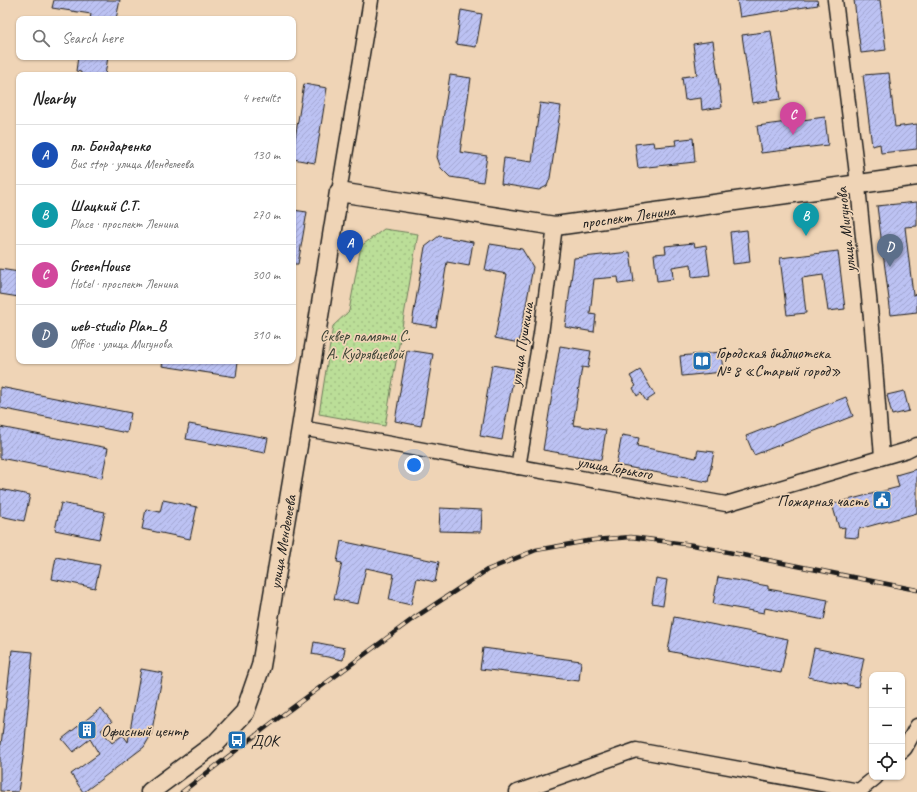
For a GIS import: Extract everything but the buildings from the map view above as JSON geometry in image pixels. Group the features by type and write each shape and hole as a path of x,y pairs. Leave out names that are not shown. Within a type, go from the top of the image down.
{"main road":[{"name":"проспект Ленина","path":"339,192 555,226 917,176"},
{"name":"улица Менделеева","path":"150,792 216,743 245,712 261,666 339,192"}],"street":[{"path":"339,192 371,0"},
{"name":"улица Мигунова","path":"835,0 858,184 872,328 882,457"},
{"name":"улица Пушкина","path":"518,467 541,334 555,226"},
{"name":"улица Горького","path":"301,428 726,504 907,450 917,445"},
{"path":"905,748 917,726"},
{"path":"517,792 636,750 859,791 872,780"}],"green space":[{"name":"Сквер памяти С. А. Кудрявцевой","path":"384,229 418,234 385,426 319,414 333,326 349,311 361,246"}],"railway":[{"path":"182,792 273,722 414,618 487,570 536,550 594,540 631,537 693,545 917,590"}],"place":[{"name":"GreenHouse","path":"793,135"},
{"name":"Шацкий С.Т.","path":"806,236"},
{"name":"пл. Бондаренко","path":"350,263"},
{"name":"web-studio Plan_B","path":"890,267"},
{"name":"Городская библиотека № 8 «Старый город»","path":"702,361"},
{"name":"Пожарная часть","path":"882,500"},
{"name":"Офисный центр","path":"87,730"},
{"name":"ДОК","path":"237,740"}]}
